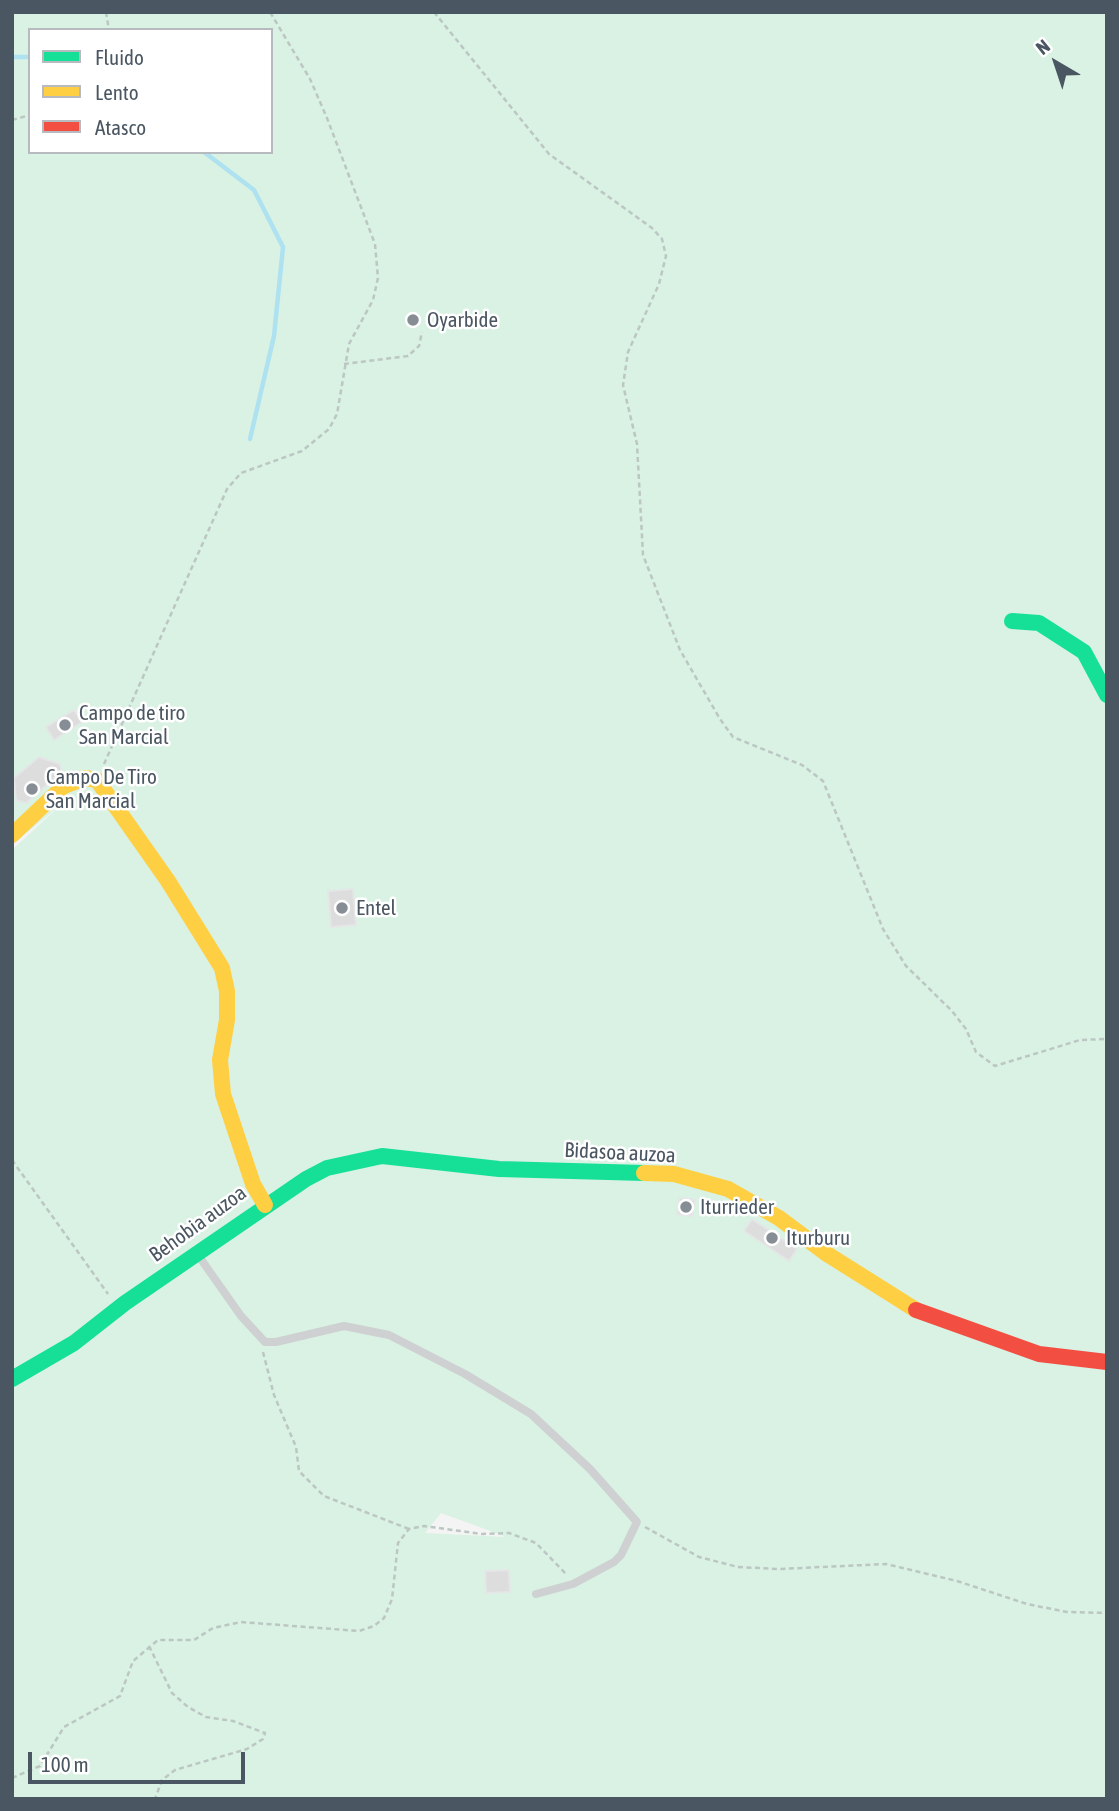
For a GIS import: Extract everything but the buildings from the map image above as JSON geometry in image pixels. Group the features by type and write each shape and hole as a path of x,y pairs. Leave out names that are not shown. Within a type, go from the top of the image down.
{"street":[{"path":"1012,621 1039,623 1084,652 1107,695"},
{"path":"12,835 64,786 85,778 97,780"},
{"name":"Behobia auzoa","path":"12,1379 74,1343 118,1308 265,1205 253,1184 223,1094 220,1060 227,1020 227,990 222,968 204,935 97,780"},
{"name":"Bidasoa auzoa","path":"265,1205 327,1168 382,1156 499,1169 674,1174 728,1189 747,1198 827,1254 920,1312 1039,1354 1107,1362"}],"lane":[{"path":"196,1253 241,1316 265,1342 276,1342 344,1326 389,1335 465,1374 531,1414 590,1469 637,1522 621,1555 614,1562 573,1584 536,1594"}],"path":[{"path":"97,780 227,489 241,473 302,451 329,429 337,414 349,344 373,300 379,278 376,244 310,79 270,12"},
{"path":"434,12 549,154 652,228 662,239 666,256 659,284 628,352 623,385 637,444 643,555 680,650 720,719 733,737 802,765 823,781 883,929 906,966 966,1029 976,1052 995,1066 1080,1040 1107,1039"},
{"path":"344,364 408,356 419,345 422,332"},
{"path":"12,1160 118,1308"},
{"path":"265,1342 263,1352 274,1395 296,1447 299,1471 324,1496 409,1529 424,1526 482,1534 509,1533 536,1543 552,1556 573,1584"},
{"path":"637,1522 699,1557 738,1567 779,1569 887,1564 957,1581 1027,1604 1067,1612 1107,1613"},
{"path":"12,1778 40,1766 64,1727 120,1696 133,1661 158,1640 194,1640 213,1628 241,1622 359,1632 374,1626 384,1618 392,1599 398,1544 409,1529"},
{"path":"149,1646 172,1693 188,1707 206,1717 233,1721 265,1733 263,1739 247,1749 176,1770 162,1780 155,1799"}],"green space":[{"path":"12,12 1107,12 1107,1799 12,1799 12,850 63,803 12,845","holes":["441,1513 505,1537 425,1533"]}],"waterway":[{"path":"12,57 28,57"},
{"path":"207,154 254,190 283,247 274,336 250,439"}],"traffic: fast":[{"path":"1012,621 1039,623 1084,652 1107,695"},
{"path":"12,1379 74,1343 125,1303 306,1179 327,1168 382,1156 499,1169 644,1173"}],"traffic: slow":[{"path":"12,835 64,786 85,778 97,780 168,881 222,968 227,991 227,1020 220,1060 223,1094 253,1184 265,1205"},
{"path":"644,1173 674,1174 728,1189 779,1218 827,1254 916,1310"}],"traffic: jam":[{"path":"916,1310 1039,1354 1107,1362"}],"place":[{"name":"Oyarbide","path":"413,320"},
{"name":"Campo de tiro San Marcial","path":"65,725"},
{"name":"Campo De Tiro San Marcial","path":"32,789"},
{"name":"Entel","path":"342,908"},
{"name":"Iturrieder","path":"686,1207"},
{"name":"Iturburu","path":"772,1238"}]}
